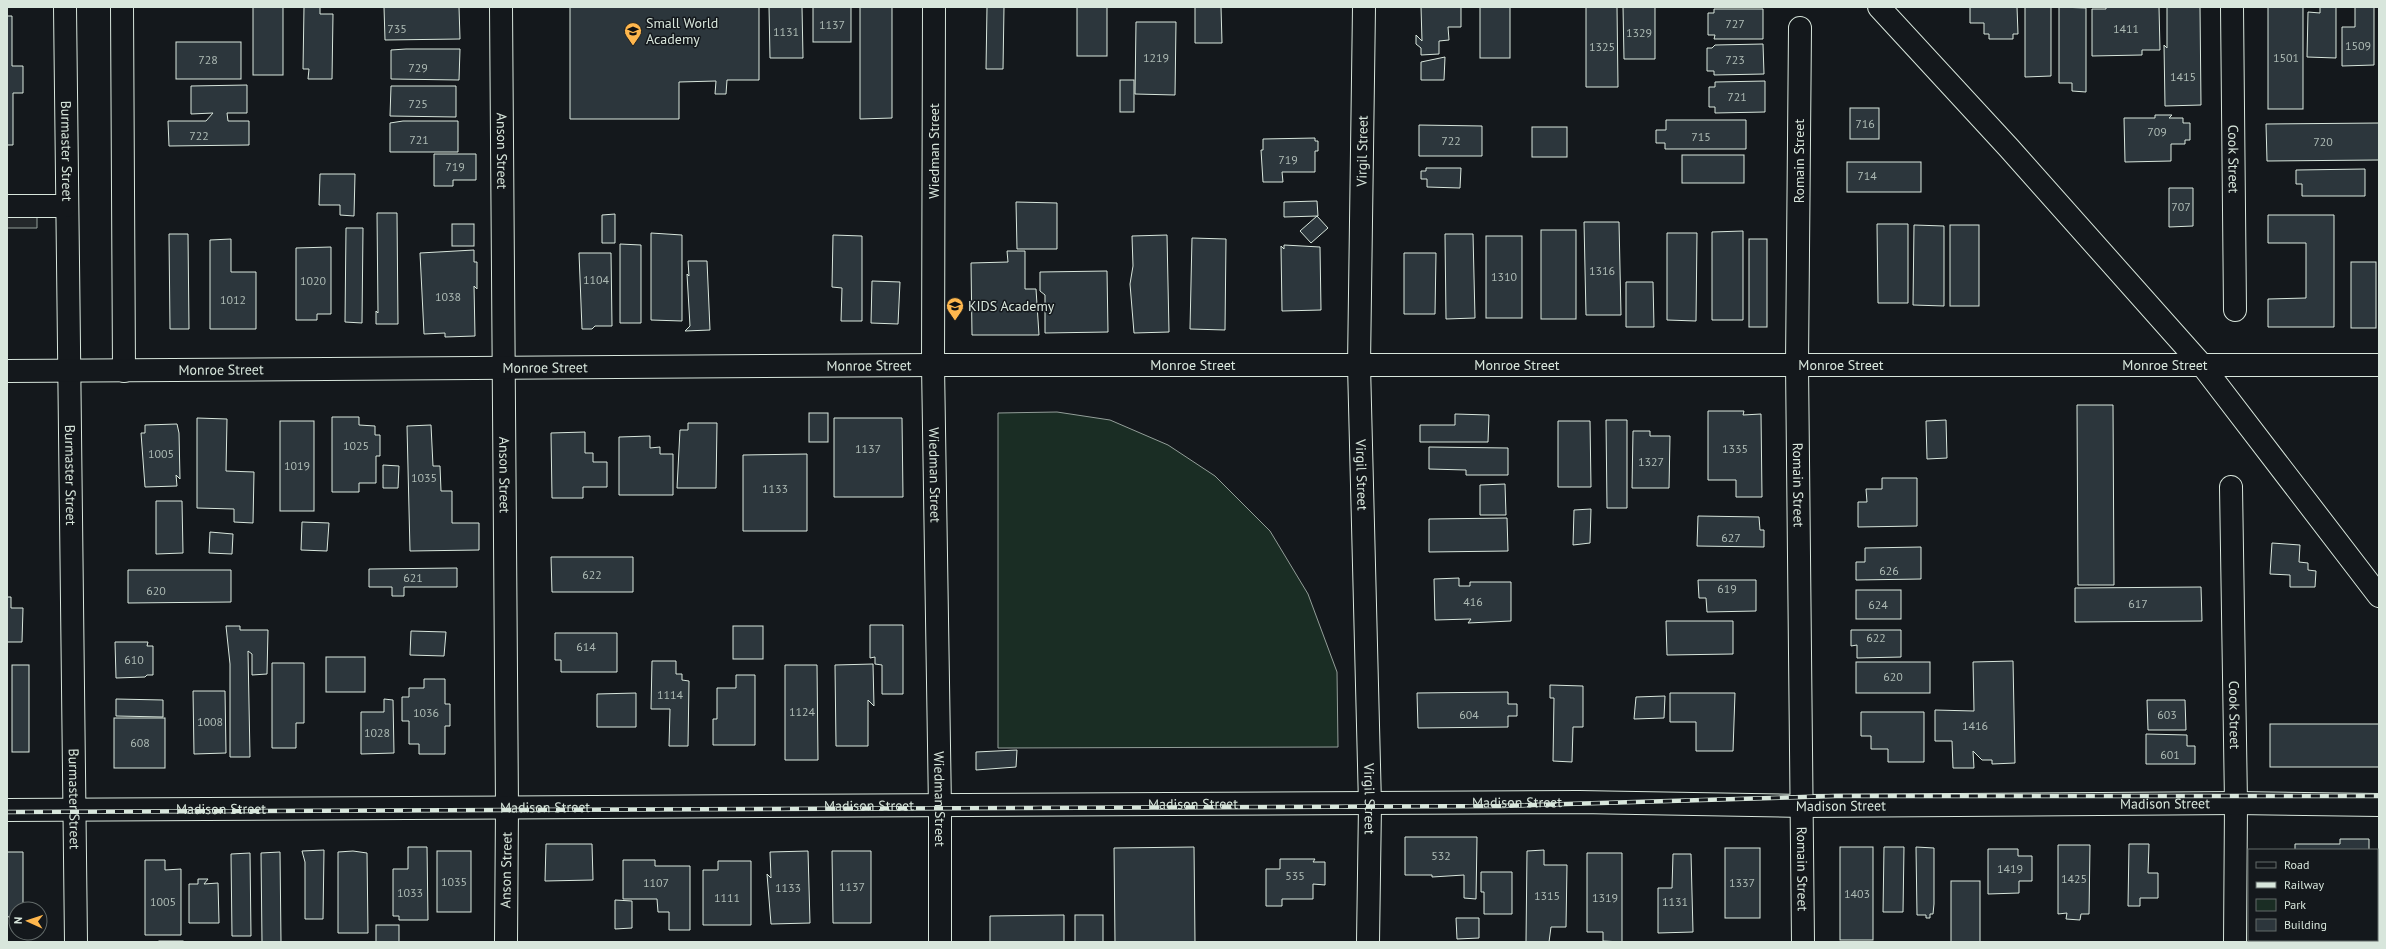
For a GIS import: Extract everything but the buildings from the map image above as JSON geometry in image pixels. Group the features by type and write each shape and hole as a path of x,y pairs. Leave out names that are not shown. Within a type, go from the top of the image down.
{"street":[{"name":"Burmaster Street","path":"65,7 68,371 76,810 76,942"},
{"path":"122,7 124,371"},
{"name":"Anson Street","path":"501,7 502,369 507,808 506,942"},
{"name":"Wiedman Street","path":"934,7 933,365 940,805 940,942"},
{"name":"Virgil Street","path":"1364,7 1358,365 1370,803 1368,942"},
{"path":"1879,7 2010,148 2202,365 2379,596"},
{"name":"Cook Street","path":"2232,7 2235,310"},
{"name":"Romain Street","path":"1800,28 1797,364 1803,942"},
{"path":"7,206 66,206"},
{"name":"Monroe Street","path":"7,371 502,369 933,365 2379,365"},
{"name":"Cook Street","path":"2231,487 2236,803 2235,942"},
{"name":"Madison Street","path":"7,810 1580,802 1802,806 2236,803 2379,805"}],"green space":[{"path":"1057,412 1110,420 1168,445 1215,476 1270,531 1308,594 1337,672 1338,747 998,748 998,413"}],"shaded area":[{"path":"7,213 37,214 37,228 7,228"}],"railway":[{"path":"7,812 1501,806 1836,796 2379,796"}],"place":[{"name":"Small World Academy","path":"633,46"},
{"name":"KIDS Academy","path":"955,321"}]}
